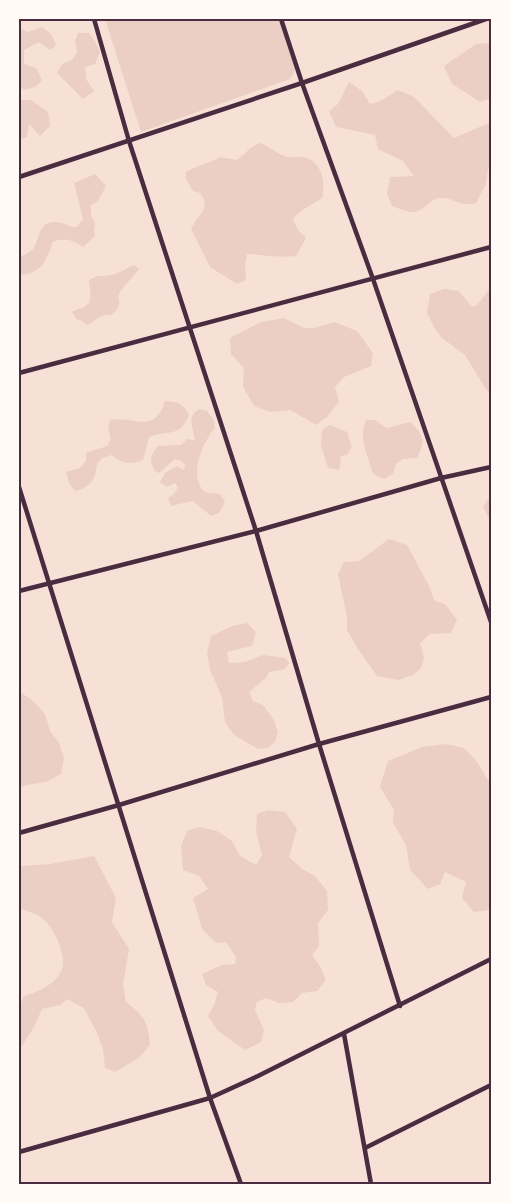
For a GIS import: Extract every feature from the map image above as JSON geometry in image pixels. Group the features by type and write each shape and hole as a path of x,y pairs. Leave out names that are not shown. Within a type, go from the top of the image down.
{"street":[{"path":"94,19 129,140 256,530 319,744 400,1006"},
{"path":"282,19 302,83 373,278 440,478 491,622"},
{"path":"19,177 302,83 486,19"},
{"path":"19,373 491,247"},
{"path":"19,591 256,530 440,478 491,467"},
{"path":"19,487 210,1098 241,1184"},
{"path":"19,833 119,805 319,744 491,697"},
{"path":"19,1152 210,1098 344,1034 491,959"},
{"path":"344,1034 371,1184"},
{"path":"365,1148 491,1085"}],"shaded area":[{"path":"105,19 279,19 295,70 290,79 141,132"},
{"path":"19,27 28,32 42,27 51,34 56,45 50,50 39,42 24,50 24,64 36,68 42,80 35,87 25,90 19,87"},
{"path":"78,33 89,33 100,52 95,64 85,67 86,79 94,91 83,99 57,73 62,64 72,60 77,52 75,41"},
{"path":"476,44 491,44 491,98 480,102 452,84 444,66"},
{"path":"349,82 362,91 370,104 380,101 398,90 414,97 454,138 491,122 491,165 488,170 486,184 476,203 466,204 438,198 416,212 392,206 387,193 390,177 414,176 403,161 378,149 375,135 336,127 329,111 338,104"},
{"path":"19,100 31,100 48,112 50,126 40,136 29,124 27,137 19,140"},
{"path":"260,143 285,156 303,157 315,163 323,179 323,192 322,198 293,219 298,230 306,238 296,256 278,257 247,254 245,264 246,280 237,284 210,267 191,229 203,211 205,203 200,193 193,191 186,179 186,172 220,157 237,160"},
{"path":"95,174 106,186 98,201 91,205 91,215 95,223 95,236 83,247 69,240 53,242 43,264 35,271 22,275 19,272 19,257 33,249 45,225 57,222 77,227 83,219 74,183"},
{"path":"134,265 139,269 120,292 118,307 111,315 101,316 87,325 76,319 72,312 87,305 90,299 89,280 98,276 115,274"},
{"path":"491,287 491,392 487,391 465,355 442,338 427,313 430,294 444,289 459,291 472,307 478,304"},
{"path":"284,318 304,328 314,328 334,322 357,331 373,353 371,366 344,377 335,387 339,402 327,417 316,425 290,410 270,412 254,406 243,387 244,368 231,354 230,338 261,322"},
{"path":"165,401 180,404 187,411 189,415 181,427 173,432 149,437 143,460 131,463 123,462 112,455 102,458 97,464 94,478 91,482 85,488 75,491 69,483 66,472 80,468 86,461 86,453 107,446 111,438 108,429 110,420 149,421 160,412"},
{"path":"199,409 207,411 213,419 215,428 203,446 198,461 199,484 208,493 220,494 225,502 219,513 211,516 193,501 171,506 168,498 174,494 178,487 175,483 167,487 160,482 165,473 177,466 184,470 185,465 181,461 175,459 159,473 155,471 151,461 153,452 158,446 181,445 187,439 195,440 191,419"},
{"path":"366,420 375,420 387,428 410,422 419,431 422,438 417,458 403,459 396,464 393,474 384,479 373,474 363,440"},
{"path":"330,425 347,432 352,447 347,455 340,456 339,470 328,468 321,445 322,430"},
{"path":"488,499 491,499 491,522 483,507"},
{"path":"389,539 407,545 429,586 434,600 446,605 457,620 451,633 430,634 420,643 424,658 421,668 413,675 399,680 377,676 347,630 347,617 338,574 344,562 359,561"},
{"path":"247,623 256,632 252,646 227,652 229,663 245,662 263,655 286,658 289,663 285,669 269,672 266,678 249,692 253,701 263,705 274,720 278,733 275,742 268,748 258,749 234,735 225,722 222,697 210,670 207,653 211,636 232,626"},
{"path":"19,686 20,692 32,700 45,714 50,731 59,743 64,758 61,774 46,782 26,785 19,789"},
{"path":"445,744 464,748 478,763 491,785 490,910 474,912 462,898 466,882 445,872 440,884 428,889 410,870 406,845 393,823 394,810 380,787 388,761 422,747"},
{"path":"268,810 285,812 297,829 289,857 302,869 315,876 327,891 328,910 318,923 319,946 312,955 320,966 326,980 317,991 302,993 293,1002 279,1003 266,998 257,1002 255,1010 264,1030 261,1042 245,1050 218,1031 208,1016 218,992 206,985 202,974 222,965 235,964 236,957 226,942 216,943 202,929 193,898 208,889 199,876 183,870 181,846 187,831 199,827 217,831 232,841 240,856 256,865 262,855 256,832 257,814"},
{"path":"94,856 116,898 112,922 129,949 123,985 126,1002 144,1020 148,1030 150,1045 140,1057 115,1072 105,1068 103,1049 84,1008 67,999 60,1005 42,1009 34,1027 22,1046 19,1047 19,1010 23,997 52,983 59,975 63,962 57,938 48,924 38,916 19,908 19,868 20,866 50,864"}]}
